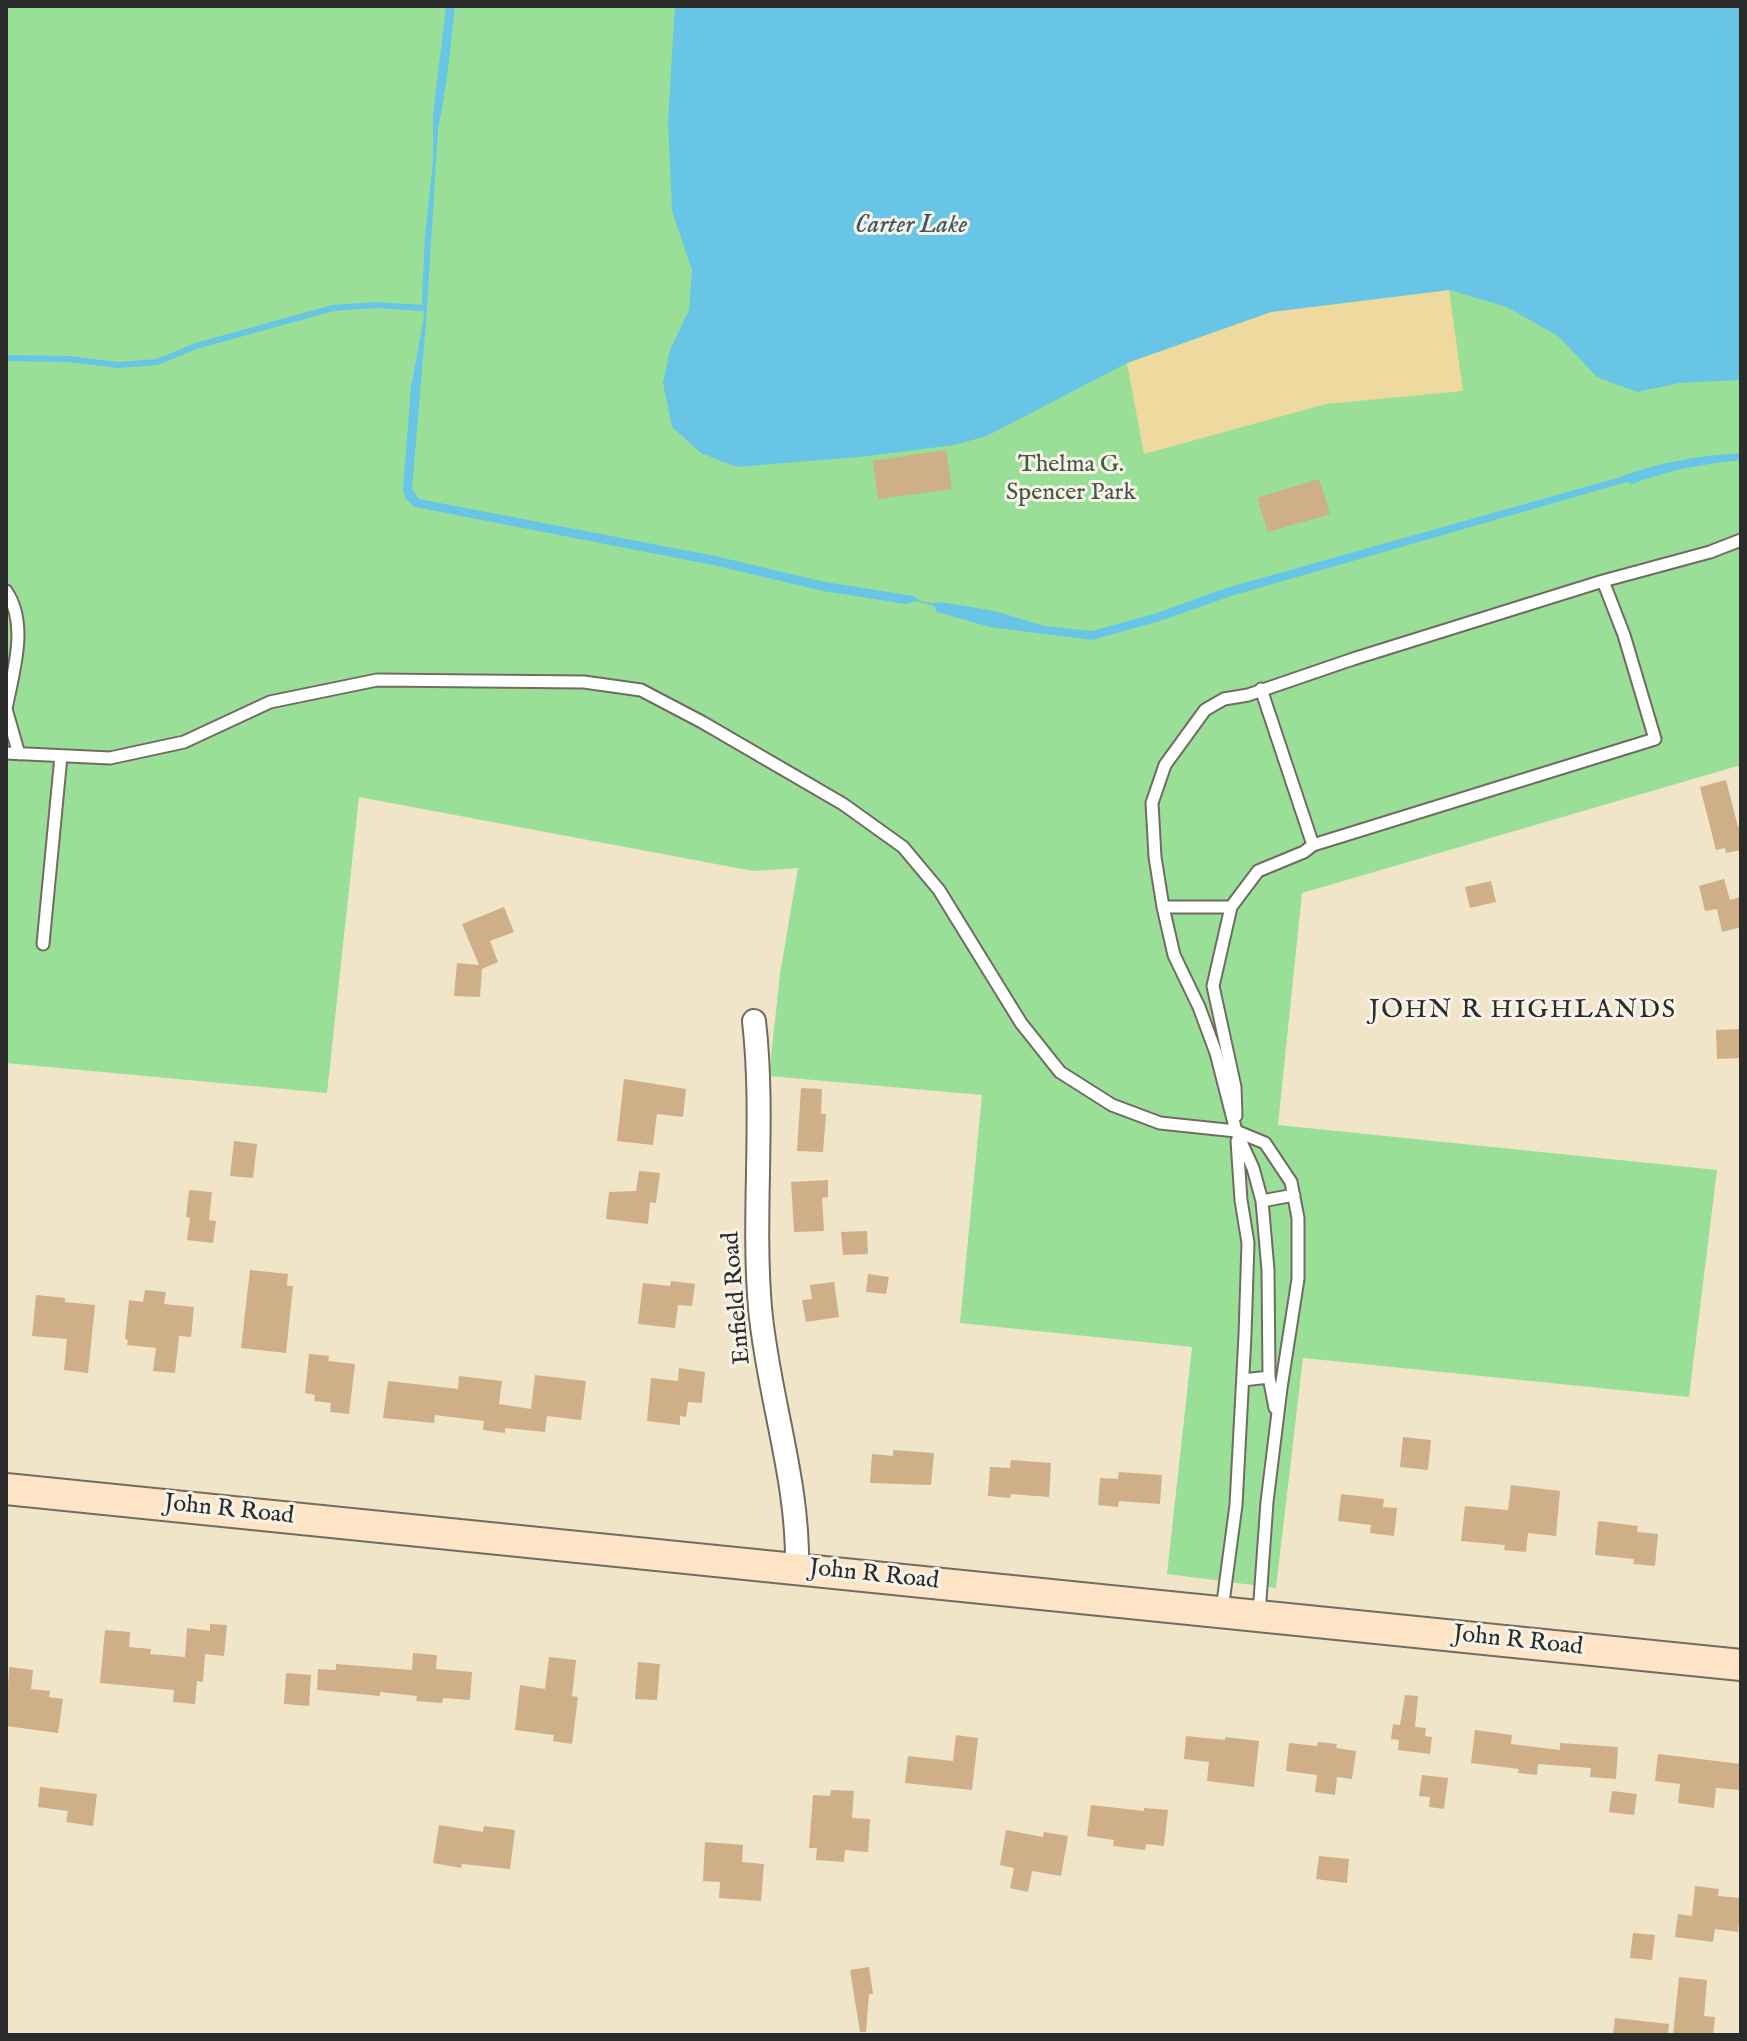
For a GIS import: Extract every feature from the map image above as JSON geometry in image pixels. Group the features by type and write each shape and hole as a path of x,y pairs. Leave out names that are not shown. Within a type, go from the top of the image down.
{"main road":[{"name":"John R Road","path":"6,1489 1741,1665"}],"street":[{"name":"Enfield Road","path":"754,1021 759,1090 757,1248 760,1311 796,1509 797,1568"}],"lane":[{"path":"1277,1418 1269,1377 1268,1270 1262,1201 1253,1168 1236,1131 1216,1053 1199,1007 1174,955 1163,907 1155,857 1152,803 1165,765 1205,710 1224,699 1248,695 1741,540"},
{"path":"1222,1611 1236,1505 1248,1243 1241,1200 1235,1087 1213,986 1231,907 1258,871 1304,852 1313,845 1655,739 1624,635 1603,581"},
{"path":"6,591 16,608 17,647 6,709 12,754 110,758 184,742 270,702 377,680 584,682 641,690 843,804 903,847 939,890 1021,1023 1060,1072 1112,1105 1160,1123 1236,1131 1265,1143 1291,1182 1298,1218 1298,1279 1277,1418 1258,1615"},
{"path":"1261,689 1313,845"},
{"path":"43,944 61,756"},
{"path":"1163,907 1231,907"},
{"path":"1262,1201 1294,1195"},
{"path":"1243,1380 1269,1377"}],"green space":[{"name":"Thelma G. Spencer Park","path":"6,6 1741,6 1741,765 1302,893 1278,1125 1717,1170 1689,1397 1303,1358 1276,1588 1167,1574 1192,1347 960,1323 982,1095 769,1076 780,974 798,868 753,871 359,797 327,1093 6,1063"}],"sand":[{"path":"1449,290 1463,391 1326,404 1144,454 1127,363 1271,312"}],"water":[{"path":"446,6 455,6 438,131 412,489 419,499 715,556 825,582 914,596 926,602 995,611 1044,626 1092,631 1157,613 1226,588 1648,468 1725,454 1741,453 1741,460 1686,468 1632,484 1627,482 1231,596 1160,621 1092,640 990,627 937,612 934,606 916,601 906,604 823,591 713,565 415,507 405,498 403,490 411,387 424,317 422,299 433,162 433,115"},
{"name":"Carter Lake","path":"675,6 1741,6 1741,380 1679,383 1637,392 1597,377 1558,336 1507,307 1449,290 1271,312 1127,363 987,436 954,445 859,457 736,467 701,453 672,427 663,383 670,350 689,310 692,270 672,211 668,121"}],"building":[{"path":"946,450 952,489 878,499 873,461"},
{"path":"1319,479 1330,514 1268,532 1257,498"},
{"path":"1726,780 1738,827 1741,826 1741,850 1726,853 1725,848 1716,850 1700,787"},
{"path":"1724,879 1730,900 1741,897 1741,927 1722,932 1717,909 1705,911 1699,886"},
{"path":"1491,881 1496,902 1470,908 1465,887"},
{"path":"504,907 514,932 490,941 498,962 482,969 480,997 454,996 457,963 479,965 462,924"},
{"path":"1741,1029 1741,1058 1717,1059 1716,1030"},
{"path":"624,1079 686,1089 683,1117 657,1114 653,1145 617,1141"},
{"path":"801,1088 822,1089 821,1114 826,1114 823,1152 797,1151"},
{"path":"234,1141 257,1144 253,1178 230,1176"},
{"path":"639,1171 660,1173 656,1203 650,1202 648,1224 606,1219 609,1192 636,1191"},
{"path":"828,1180 828,1197 822,1198 824,1231 794,1232 791,1182"},
{"path":"189,1190 212,1192 209,1220 216,1221 213,1243 187,1240"},
{"path":"867,1231 868,1254 843,1255 841,1232"},
{"path":"250,1270 288,1274 287,1286 293,1286 286,1353 241,1348"},
{"path":"868,1274 889,1277 886,1294 866,1292"},
{"path":"671,1281 695,1284 692,1306 678,1305 675,1328 638,1324 643,1283 670,1286"},
{"path":"834,1282 839,1317 806,1322 802,1300 812,1299 810,1285"},
{"path":"145,1290 166,1292 164,1304 194,1307 191,1337 179,1336 175,1373 153,1371 156,1348 127,1345 129,1300 143,1302"},
{"path":"36,1295 95,1305 88,1373 64,1370 67,1339 32,1336"},
{"path":"309,1354 329,1356 328,1361 355,1364 349,1414 330,1412 331,1403 314,1401 315,1395 305,1393"},
{"path":"679,1368 705,1372 702,1403 688,1402 686,1417 680,1416 680,1425 647,1421 651,1378 678,1381"},
{"path":"535,1375 586,1381 581,1420 547,1416 545,1432 505,1428 505,1433 483,1430 484,1421 435,1415 434,1423 383,1418 388,1381 458,1389 459,1376 502,1381 499,1404 531,1409"},
{"path":"1403,1437 1431,1440 1428,1470 1400,1467"},
{"path":"893,1450 934,1453 931,1485 870,1483 872,1454 893,1456"},
{"path":"1011,1460 1051,1463 1049,1497 988,1496 990,1467 1010,1468"},
{"path":"1119,1472 1162,1475 1160,1504 1119,1501 1118,1507 1098,1505 1100,1478 1118,1479"},
{"path":"1511,1485 1560,1491 1556,1536 1528,1533 1526,1552 1504,1550 1505,1545 1461,1541 1465,1506 1508,1510"},
{"path":"1341,1494 1384,1499 1383,1507 1397,1508 1394,1536 1370,1533 1371,1525 1338,1521"},
{"path":"1598,1521 1638,1526 1637,1532 1658,1534 1655,1566 1633,1564 1634,1559 1595,1555"},
{"path":"210,1624 227,1625 224,1656 205,1654 203,1682 197,1681 195,1704 173,1702 174,1690 100,1683 105,1630 130,1632 129,1647 151,1649 150,1654 185,1657 187,1628 210,1631"},
{"path":"413,1653 437,1655 436,1669 472,1672 470,1700 443,1698 442,1703 416,1701 417,1696 380,1692 380,1696 317,1690 318,1669 336,1670 336,1664 412,1670"},
{"path":"549,1657 576,1660 572,1696 578,1697 572,1744 553,1741 554,1735 515,1730 520,1685 545,1689"},
{"path":"638,1662 660,1664 657,1700 635,1699"},
{"path":"9,1667 33,1670 31,1689 50,1691 49,1697 63,1699 58,1733 6,1726"},
{"path":"286,1673 311,1675 309,1706 284,1704"},
{"path":"1405,1695 1418,1696 1415,1727 1426,1728 1425,1736 1432,1737 1430,1754 1398,1750 1399,1740 1391,1739 1393,1724 1400,1725"},
{"path":"1475,1730 1512,1735 1511,1744 1560,1750 1560,1743 1618,1747 1616,1779 1590,1777 1591,1768 1538,1764 1537,1775 1518,1773 1519,1769 1471,1763"},
{"path":"956,1735 978,1738 972,1790 905,1783 908,1756 953,1761"},
{"path":"1186,1736 1259,1741 1254,1787 1207,1781 1209,1762 1184,1759"},
{"path":"1318,1742 1337,1744 1336,1748 1356,1751 1352,1779 1337,1777 1335,1795 1315,1792 1317,1775 1286,1771 1289,1743 1317,1746"},
{"path":"1658,1754 1741,1764 1741,1790 1716,1788 1714,1808 1678,1803 1680,1784 1655,1781"},
{"path":"1422,1775 1448,1778 1444,1809 1429,1807 1430,1797 1419,1796"},
{"path":"40,1787 97,1794 93,1826 66,1822 68,1811 38,1807"},
{"path":"831,1790 854,1791 852,1818 870,1819 868,1852 845,1850 844,1862 816,1860 817,1848 809,1848 813,1795 830,1796"},
{"path":"1612,1791 1637,1794 1634,1815 1609,1812"},
{"path":"1091,1805 1144,1811 1144,1808 1168,1810 1164,1846 1146,1844 1145,1850 1113,1846 1114,1840 1087,1836"},
{"path":"439,1825 483,1832 484,1826 515,1830 510,1869 462,1864 461,1868 433,1863"},
{"path":"1006,1830 1043,1837 1044,1832 1068,1836 1061,1876 1032,1871 1028,1892 1010,1888 1014,1868 1000,1865"},
{"path":"705,1842 743,1845 742,1862 764,1864 761,1901 719,1898 720,1882 703,1881"},
{"path":"1319,1856 1349,1859 1347,1883 1316,1879"},
{"path":"1695,1886 1719,1889 1718,1896 1741,1898 1738,1932 1715,1929 1713,1942 1675,1937 1678,1914 1692,1916"},
{"path":"1633,1933 1655,1935 1652,1960 1630,1958"},
{"path":"869,1967 873,1994 869,1994 866,2032 860,2032 850,1970"},
{"path":"1679,1977 1707,1980 1704,2016 1715,2017 1713,2035 1673,2035"},
{"path":"1615,2018 1669,2024 1668,2035 1613,2035"}],"waterway":[{"path":"6,358 68,359 118,365 157,362 196,346 333,308 376,305 423,308"}],"district":[{"name":"JOHN R HIGHLANDS","path":"1523,1012"}]}
